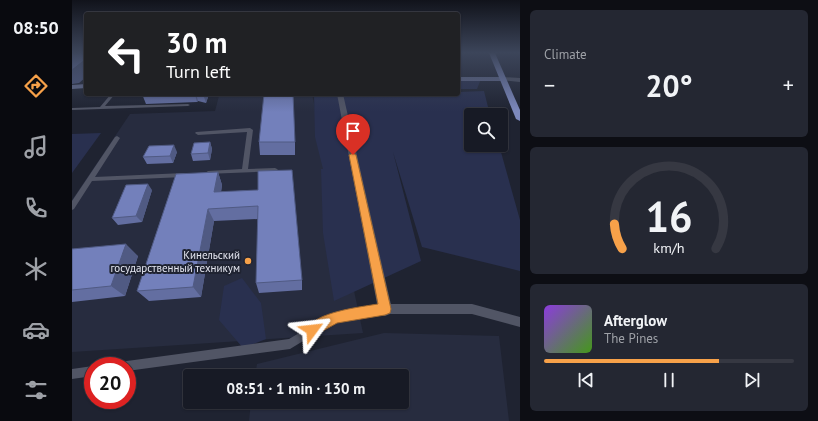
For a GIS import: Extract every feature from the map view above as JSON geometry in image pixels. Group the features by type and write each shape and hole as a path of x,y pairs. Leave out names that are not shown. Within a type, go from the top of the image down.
{"main road":[{"path":"500,73 520,119"},
{"path":"460,79 503,79"},
{"path":"72,87 84,86"}],"street":[{"path":"503,79 520,80"},
{"path":"340,96 385,309"}],"lane":[{"path":"101,108 111,96"},
{"path":"72,109 188,105"},
{"path":"198,132 250,130 245,171"},
{"path":"72,207 118,138"},
{"path":"199,174 275,170"},
{"path":"90,179 191,174"},
{"path":"136,365 290,344 335,317 385,309 472,309 520,322"},
{"path":"72,374 84,372"}],"shaded area":[{"path":"460,79 481,79 477,89 460,89"},
{"path":"484,91 488,108 464,108 464,152 501,152 520,220 520,271 422,247 393,152 421,261 334,301 323,233 321,169 323,169 315,137 314,96 460,96 460,92"},
{"name":"Кинельский государственный техникум","path":"219,96 312,96 363,333 72,352 72,200 130,114 215,111"},
{"path":"228,96 272,96 230,97"},
{"path":"101,133 72,173 72,134"},
{"path":"242,278 261,303 266,339 243,348 219,320 224,286"},
{"path":"384,333 499,336 509,421 249,421 250,409 409,409 409,369 256,369 257,364"}],"building":[{"path":"264,96 293,96 295,142 259,142"},
{"path":"210,142 208,153 191,154 194,143"},
{"path":"174,145 170,156 143,157 149,146"},
{"path":"292,170 302,280 256,283 258,206 208,209 193,287 137,291 176,174 218,172 214,192 258,190 258,171"},
{"path":"148,184 136,216 112,218 126,185"},
{"path":"126,244 111,286 72,290 72,249"}],"place":[{"name":"Кинельский государственный техникум","path":"248,261"}],"route":[{"path":"312,330 335,317 385,309 353,155"}]}
